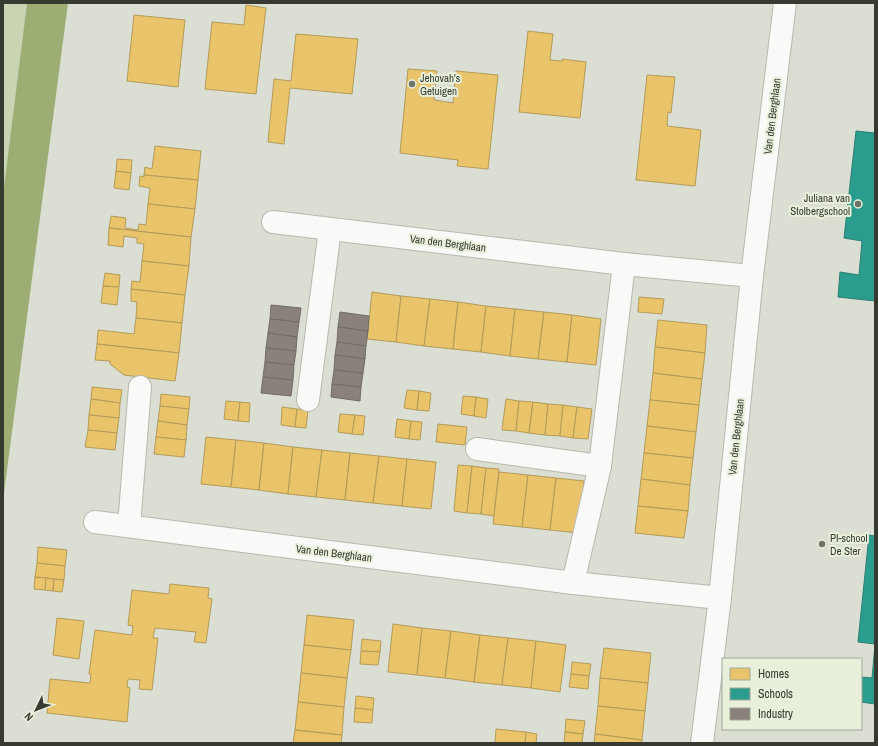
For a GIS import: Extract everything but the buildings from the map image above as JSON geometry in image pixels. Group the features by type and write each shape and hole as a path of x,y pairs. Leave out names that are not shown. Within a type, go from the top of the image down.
{"street":[{"name":"Van den Berghlaan","path":"702,743 720,598 752,276 786,3"},
{"name":"Van den Berghlaan","path":"273,222 624,264 752,276"},
{"path":"308,400 330,229"},
{"path":"573,583 600,466 624,264"},
{"path":"129,526 140,387"},
{"path":"477,449 600,466"},
{"name":"Van den Berghlaan","path":"95,522 573,583 720,598"}],"shaded area":[{"path":"3,3 27,3 3,195"},
{"path":"27,3 68,3 3,501 3,195"}],"place":[{"name":"Jehovah's Getuigen","path":"412,84"},
{"name":"Juliana van Stolbergschool","path":"858,204"},
{"name":"PI-school De Ster","path":"822,544"}]}
